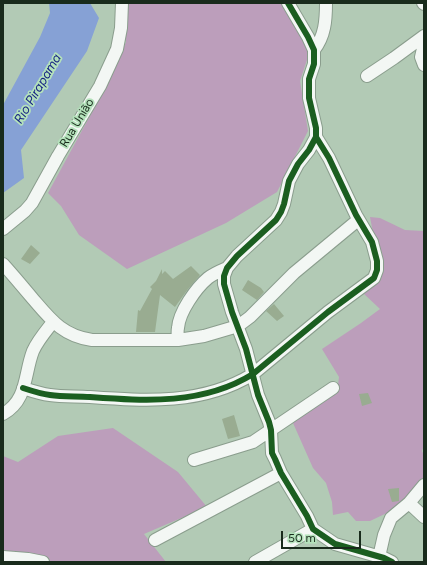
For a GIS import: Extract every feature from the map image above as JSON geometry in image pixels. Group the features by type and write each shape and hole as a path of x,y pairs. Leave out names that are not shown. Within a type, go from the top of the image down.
{"street":[{"name":"Rua União","path":"3,229 25,212 32,203 100,86 117,49 121,28 122,3"},
{"path":"288,3 314,50 314,64 308,87 310,108 316,128 316,137 288,181 284,204 276,220 237,256 227,268 224,276 224,284 246,349 258,395 271,430 272,453 281,473 313,528 335,544 392,562"},
{"path":"314,50 323,33 326,3"},
{"path":"367,76 424,36"},
{"path":"424,47 422,57 424,65"},
{"path":"23,388 50,395 162,400 192,397 217,390 242,381 253,374 328,312 369,282 376,276 377,261 372,242 358,220 329,158 316,137"},
{"path":"3,264 52,322 61,329 80,338 178,340 204,336 238,326 250,317 294,272 358,220"},
{"path":"178,340 180,317 188,303 199,287 208,278 227,268"},
{"path":"3,414 16,405 23,388 32,352 52,322"},
{"path":"194,460 253,442 333,388"},
{"path":"155,540 281,473"},
{"path":"379,557 388,523 391,518 409,503 424,485"},
{"path":"409,503 424,517"},
{"path":"255,562 313,528"},
{"path":"3,557 28,558 43,562"}],"shaded area":[{"path":"124,3 284,3 312,45 300,81 308,131 277,192 226,223 127,269 79,235 61,206 48,193 110,79 126,42 122,18"},
{"path":"370,217 380,218 405,230 424,231 424,446 422,451 424,455 424,477 410,495 389,512 370,521 356,521 348,512 333,515 332,502 326,483 313,468 293,423 305,412 337,393 339,377 322,349 380,309 363,293 380,279 382,253 373,233"},
{"path":"113,428 178,472 207,507 144,534 166,562 3,562 3,456 18,462 58,436"}],"water":[{"name":"Rio Pirapama","path":"49,3 90,3 99,18 87,51 21,150 24,178 3,193 3,105 40,37 50,13"}],"building":[{"path":"31,245 40,253 30,264 21,259"},
{"path":"191,266 200,275 175,307 160,295 155,332 136,332 138,310 140,311 152,289 150,287 156,281 162,269 162,274 165,271 173,279"},
{"path":"248,280 261,288 264,292 257,300 242,290"},
{"path":"274,304 284,316 277,321 266,311"},
{"path":"368,393 372,403 362,406 359,394"},
{"path":"234,415 240,436 228,439 222,419"},
{"path":"399,488 399,501 392,502 388,489"}],"cycle path":[{"path":"288,3 314,50 314,64 309,79 309,98 316,128 316,137 309,150 298,164 289,181 284,204 276,220 237,256 227,268 224,276 224,284 232,312 246,349 258,395 269,422 271,430 272,453 281,473 307,516 313,529 335,544 384,558 392,562"},
{"path":"23,388 55,396 153,400 174,399 214,391 234,384 253,374 328,312 374,278 377,270 377,261 372,242 356,215 329,158 316,137"}]}
